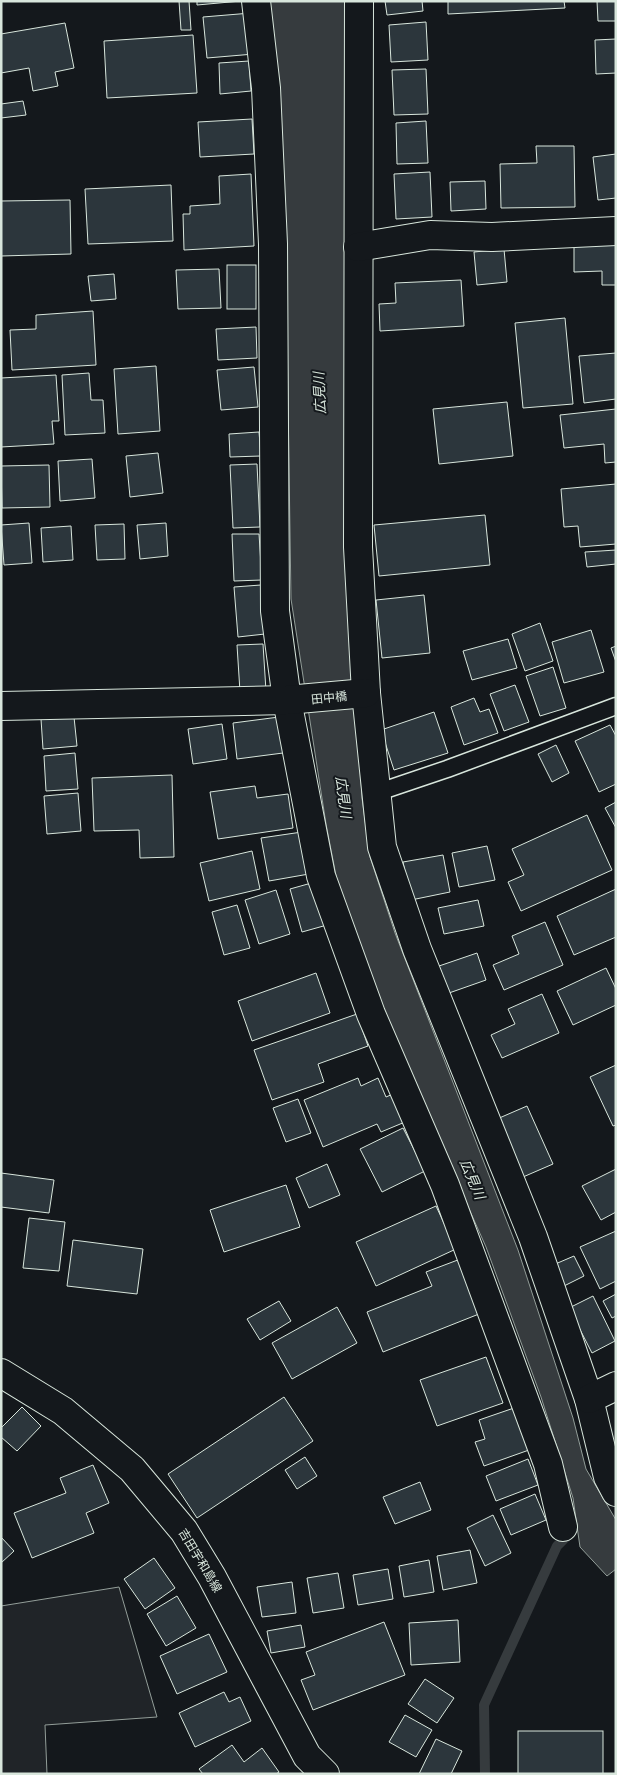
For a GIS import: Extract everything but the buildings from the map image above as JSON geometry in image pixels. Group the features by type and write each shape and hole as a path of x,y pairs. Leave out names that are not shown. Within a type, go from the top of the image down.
{"street":[{"path":"256,1 266,88 273,244 275,610 295,700 321,876 371,1014 445,1185 548,1464 563,1527"},
{"path":"360,1 358,547 361,693 382,848 401,906 533,1238 589,1399 608,1477 616,1492"},
{"path":"358,247 430,235 492,237 616,231"},
{"name":"田中橋","path":"1,706 295,700 361,693"},
{"name":"吉田宇和島線","path":"1,1373 62,1410 132,1469 184,1531 212,1577 307,1756 324,1774"},
{"path":"589,1399 616,1386"}],"lane":[{"path":"376,793 447,769 616,706"}],"shaded area":[{"path":"119,1587 157,1717 45,1725 47,1774 1,1774 1,1606"}],"water":[{"name":"広見川","path":"269,1 345,1 348,82 349,554 362,798 370,857 395,933 518,1250 573,1418 586,1469 616,1520 616,1569 607,1576 580,1547 573,1498 541,1397 486,1247 396,1045 338,886 326,824 291,599 286,265 280,93"}],"waterway":[{"path":"485,1774 484,1705 557,1546 571,1532"}]}
